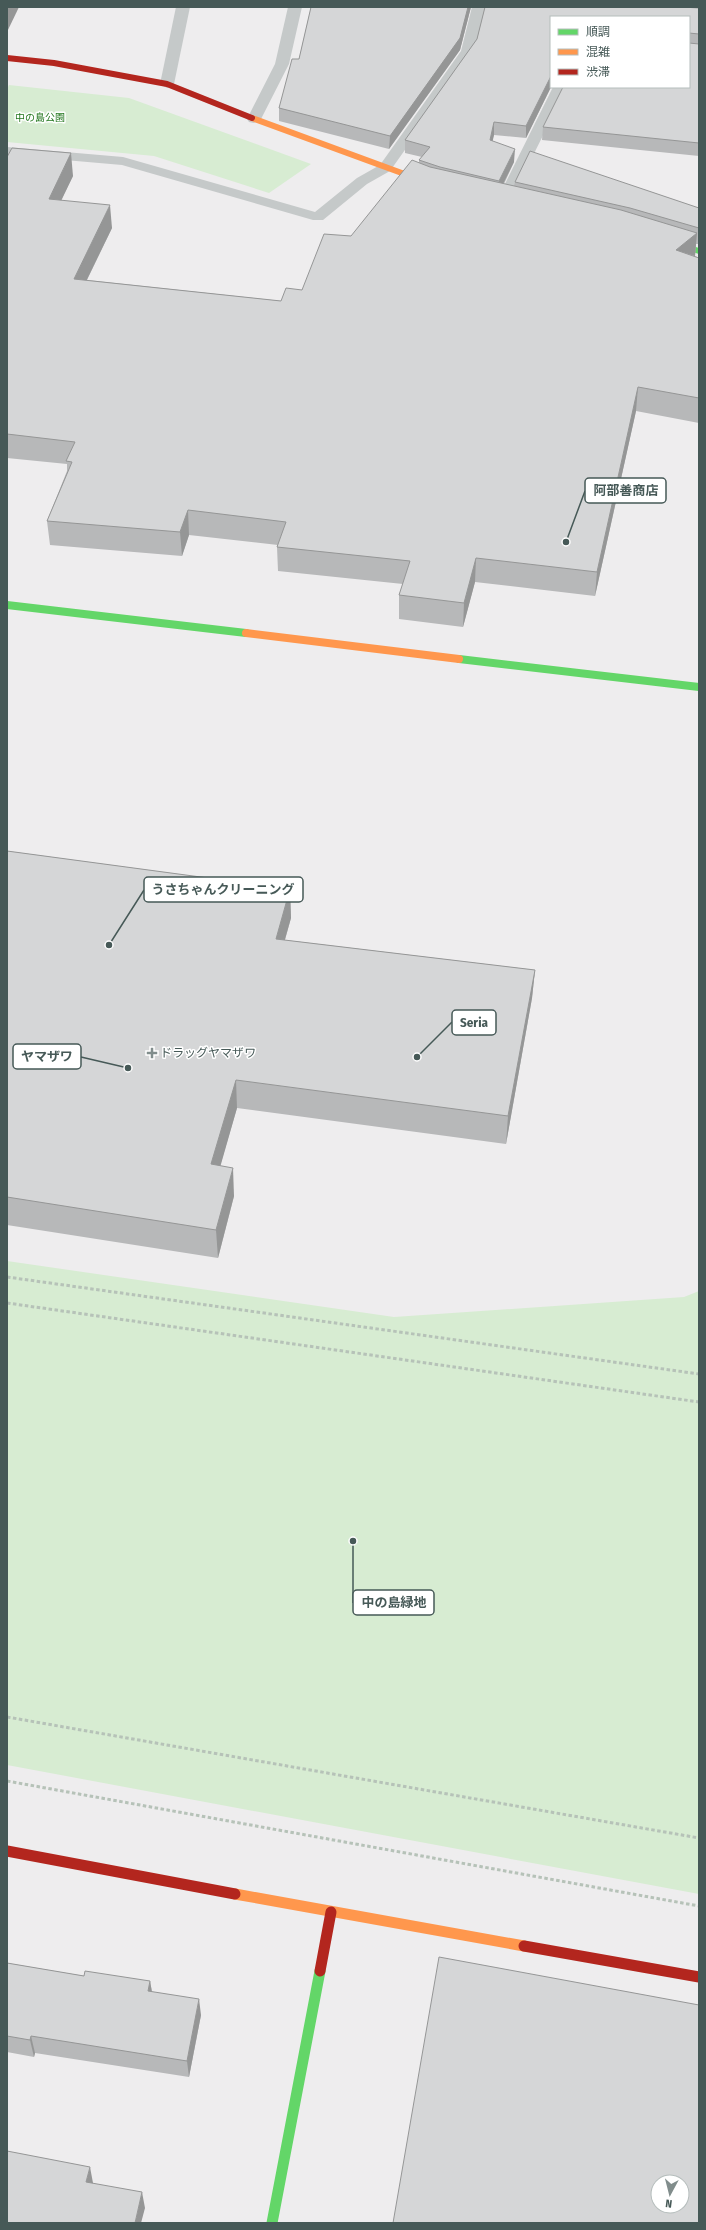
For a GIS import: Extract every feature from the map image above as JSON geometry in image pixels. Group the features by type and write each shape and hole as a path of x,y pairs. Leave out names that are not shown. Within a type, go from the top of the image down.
{"street":[{"path":"167,84 183,7"},
{"path":"254,119 282,64 295,7"},
{"path":"7,151 123,162 318,218 362,181 385,168 468,50 479,7"},
{"path":"7,58 54,62 167,84 254,119 435,185"},
{"path":"504,200 560,88"},
{"path":"661,240 699,251"},
{"path":"7,605 699,687"},
{"path":"7,1851 331,1912 699,1977"},
{"path":"272,2223 331,1912"}],"path":[{"path":"7,1277 699,1374"},
{"path":"7,1303 699,1402"},
{"path":"7,1717 699,1838"},
{"path":"7,1780 699,1906"}],"green space":[{"name":"中の島公園","path":"9,85 129,98 311,164 269,193 154,156 7,142 7,89"},
{"path":"7,1261 394,1317 684,1297 699,1291 699,1894 7,1765"}],"building":[{"path":"311,7 468,7 460,38 390,136 279,108 292,59 299,59"},
{"path":"485,7 699,8 699,34 690,33 690,16 550,16 550,78 526,126 494,122 490,140 515,149 499,181 440,167 419,160 430,147 405,140 477,39"},
{"path":"690,43 699,44 699,143 543,127 562,88 690,88"},
{"path":"12,148 71,153 49,199 110,205 74,279 281,301 286,288 302,290 324,234 351,236 412,160 430,167 621,210 697,233 676,250 699,258 699,398 638,387 597,572 476,558 464,603 399,595 410,561 277,547 286,522 188,510 180,532 47,521 72,462 66,461 75,442 7,434 7,157"},
{"path":"530,151 699,208 699,228 630,208 515,182"},
{"path":"7,851 290,889 276,939 535,970 508,1116 236,1080 211,1164 233,1168 216,1230 7,1197"},
{"path":"439,1957 699,2005 699,2223 393,2223"},
{"path":"7,1963 84,1976 85,1971 150,1981 148,1991 199,1999 187,2061 31,2036 30,2040 7,2036"},
{"path":"7,2151 90,2167 86,2182 142,2192 135,2223 7,2223"}],"traffic: fast":[{"path":"667,241 699,251"},
{"path":"7,605 246,633"},
{"path":"459,659 699,687"},
{"path":"272,2223 320,1971"}],"traffic: slow":[{"path":"252,118 429,183"},
{"path":"246,633 459,659"},
{"path":"235,1894 524,1946"}],"traffic: jam":[{"path":"7,58 54,63 167,84 252,118"},
{"path":"7,1851 235,1894"},
{"path":"320,1971 331,1912"},
{"path":"524,1946 699,1977"}],"place":[{"name":"阿部善商店","path":"566,542"},
{"name":"うさちゃんクリーニング","path":"109,945"},
{"name":"ドラッグヤマザワ","path":"152,1053"},
{"name":"Seria","path":"417,1057"},
{"name":"ヤマザワ","path":"128,1068"},
{"name":"中の島緑地","path":"353,1541"}]}
